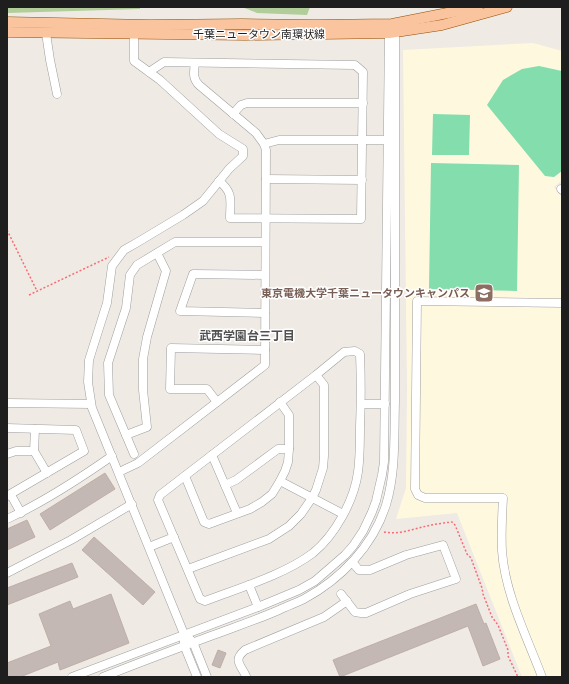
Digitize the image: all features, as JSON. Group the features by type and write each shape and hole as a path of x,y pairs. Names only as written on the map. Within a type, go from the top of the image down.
{"main road":[{"name":"千葉ニュータウン南環状線","path":"7,22 150,25 315,25 392,30 478,7"},
{"name":"千葉ニュータウン南環状線","path":"7,32 245,35 392,30 442,25 507,7"}],"street":[{"path":"72,677 258,607 299,590 315,581 344,556 363,531 376,501 384,462 392,30"},
{"path":"46,33 57,94"},
{"path":"134,34 134,61 160,80 219,134 243,150 243,156 229,169 203,201 183,215 124,250 112,266 107,303 89,360 88,382 91,404 184,634 184,645 197,677"},
{"path":"149,72 164,62 355,65 363,72 361,219 230,218 230,195 226,187 219,181"},
{"path":"119,472 138,463 265,365 266,150 264,144 256,133 198,85 194,76 195,63"},
{"path":"233,114 241,105 247,103 363,103"},
{"path":"264,144 278,140 391,140"},
{"path":"103,677 184,645 265,616 303,600 321,589 352,562 362,551 372,535 386,505 394,460 395,402 391,140"},
{"path":"266,179 362,180"},
{"path":"134,454 109,395 108,363 126,308 130,275 137,265 175,242 265,242"},
{"path":"126,435 147,427 143,390 143,359 147,337 166,271 156,253"},
{"path":"265,275 193,274 180,312 265,313"},
{"path":"542,677 510,594 505,572 502,551 503,498 425,498 418,495 415,489 417,301 562,302"},
{"path":"217,402 207,390 170,389 171,348 265,350"},
{"path":"355,351 360,354 361,404 358,473 349,504 336,527 325,541 313,552 297,563 282,572 249,585 205,601 200,599 158,500 160,495 316,375 344,352 355,351"},
{"path":"188,569 269,539 289,526 301,514 312,498 323,468 324,456 324,385 316,375"},
{"path":"185,476 204,522 209,524 250,509 262,502 272,494 285,471 288,462 289,415 280,402"},
{"path":"7,403 91,404"},
{"path":"361,404 385,404"},
{"path":"7,428 76,430 84,451 9,495 21,513"},
{"path":"35,429 34,451 47,473"},
{"path":"224,485 236,480 278,449 289,450"},
{"path":"7,454 16,451 34,451"},
{"path":"212,455 237,513"},
{"path":"7,519 21,513 88,473 112,456"},
{"path":"280,481 343,514"},
{"path":"7,574 71,540 132,504"},
{"path":"149,547 174,537"},
{"path":"341,594 355,612 366,613 410,594 456,579 443,545 406,555 370,570 359,570 352,562"},
{"path":"249,585 258,607"},
{"path":"246,677 238,662 239,655 245,650 324,618 346,601"},
{"path":"184,634 193,642 207,677"}],"path":[{"path":"7,230 37,291"},
{"path":"29,295 110,256"},
{"path":"384,532 390,533 452,522 455,525 467,554 471,558 492,617 498,626 508,650 508,656 518,677"}],"shaded area":[{"name":"東京電機大学千葉ニュータウンキャンパス","path":"533,43 562,51 562,180 554,187 562,197 562,677 522,677 457,513 396,519 406,488 407,388 403,50"}],"green space":[{"path":"7,7 140,7 140,9 7,13"},
{"path":"242,7 310,7 307,15 257,13"},
{"path":"539,66 562,71 562,171 554,177 545,176 487,105 503,80 522,69"},
{"path":"433,114 470,115 469,155 432,155"},
{"path":"431,163 519,165 517,291 429,289"}],"building":[{"path":"105,473 115,489 50,530 40,514"},
{"path":"27,520 35,537 7,550 7,529"},
{"path":"94,537 155,592 143,605 82,550"},
{"path":"72,563 78,577 7,605 7,588"},
{"path":"111,594 129,643 60,670 58,662 20,677 7,677 7,663 51,646 39,614 70,601 73,609"},
{"path":"476,604 484,624 486,623 500,659 483,666 468,626 340,677 333,660"},
{"path":"218,650 226,653 220,668 212,665"}],"place":[{"name":"東京電機大学千葉ニュータウンキャンパス","path":"484,293"}],"district":[{"name":"武西学園台三丁目","path":"247,336"}]}
